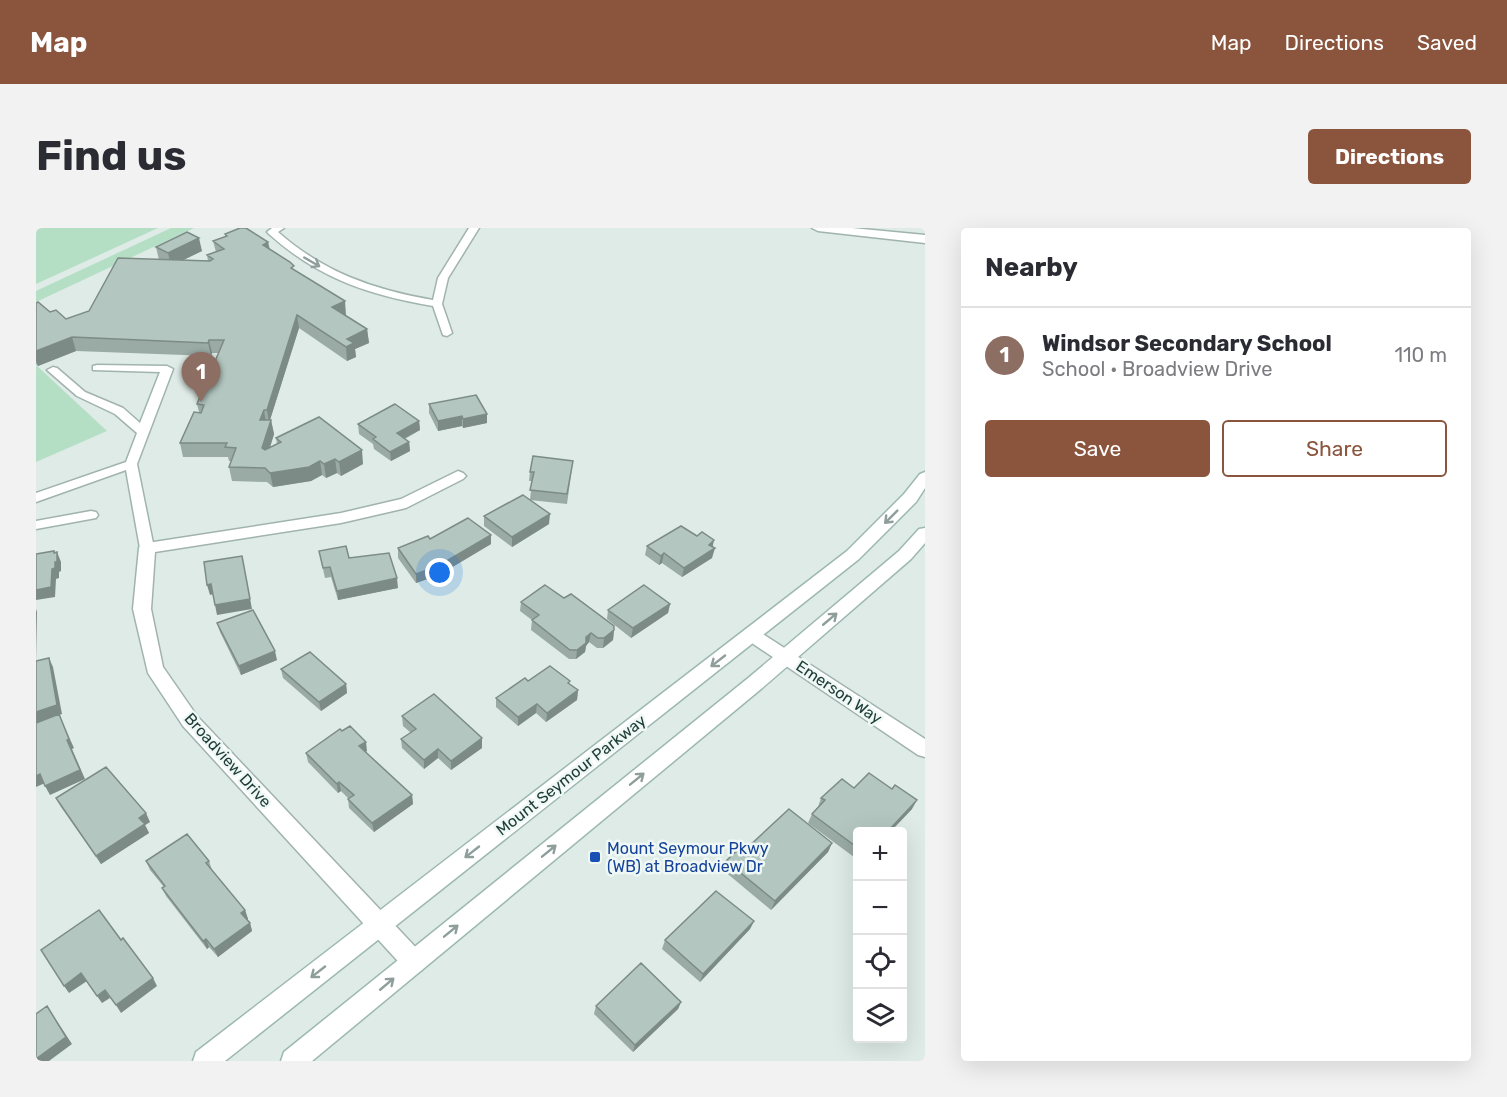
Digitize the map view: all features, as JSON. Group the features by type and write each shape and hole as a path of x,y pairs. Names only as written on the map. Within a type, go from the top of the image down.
{"main road":[{"path":"818,228 925,239"},
{"path":"147,548 329,520 406,503 458,476"},
{"name":"Mount Seymour Parkway","path":"205,1061 858,550 909,498 925,477"},
{"path":"293,1061 786,657 905,555 925,533"},
{"name":"Broadview Drive","path":"147,548 142,609 154,668 190,721 414,962"},
{"name":"Emerson Way","path":"752,634 925,749"}],"lane":[{"path":"279,228 272,232 291,251 348,283 438,304"},
{"path":"447,333 438,304 443,278 474,228"},
{"path":"97,368 167,369 131,464 147,548"},
{"path":"53,370 81,394 119,411 143,432"},
{"path":"36,498 131,464"},
{"path":"36,525 91,515"}],"green space":[{"path":"36,228 158,228 36,284"},
{"path":"171,228 194,228 36,302 36,291"},
{"path":"36,365 107,431 36,462"}],"building":[{"path":"240,228 246,228 268,242 263,245 290,262 294,266 291,268 345,301 332,307 367,329 347,339 354,343 346,347 297,315 267,410 264,410 260,420 271,420 262,448 265,450 281,442 276,438 319,417 362,450 339,462 335,459 324,464 320,461 309,467 270,473 265,468 229,467 236,448 225,447 227,443 180,443 194,412 201,413 204,405 197,404 224,340 209,340 208,343 72,337 36,351 36,303 38,302 50,312 56,310 66,319 89,311 118,258 210,261 213,259 207,255 224,249 213,241"},
{"path":"187,232 199,238 168,253 156,247"},
{"path":"476,395 487,414 438,421 429,404"},
{"path":"395,404 419,421 397,433 409,442 390,452 373,439 376,437 358,424"},
{"path":"533,456 573,461 567,494 530,490 534,472 530,472"},
{"path":"523,495 550,514 512,537 484,516 508,503"},
{"path":"468,518 491,535 438,566 416,574 398,548 428,536 430,539"},
{"path":"681,526 697,536 702,532 714,540 709,545 715,548 684,568 664,553 661,556 647,546"},
{"path":"346,546 349,558 389,553 397,578 337,591 330,567 323,568 319,551"},
{"path":"54,551 54,553 57,552 57,562 55,562 55,568 52,569 51,587 36,590 36,554"},
{"path":"242,556 250,599 215,605 211,584 207,585 204,562"},
{"path":"545,585 564,598 571,594 614,626 614,630 604,638 598,638 591,633 586,637 586,643 577,650 570,650 532,620 539,615 521,602"},
{"path":"644,585 670,604 633,628 608,610"},
{"path":"253,610 275,651 239,666 217,623"},
{"path":"310,652 346,684 319,702 281,669"},
{"path":"49,658 57,705 36,712 36,661"},
{"path":"550,666 578,690 547,713 537,704 518,717 496,698 525,678 528,681"},
{"path":"434,694 482,738 451,761 438,749 424,760 401,739 416,729 402,716"},
{"path":"59,714 80,770 45,786 40,774 36,776 36,723"},
{"path":"350,726 366,742 359,746 412,795 372,823 348,799 354,795 339,782 337,784 306,753 340,729 342,731"},
{"path":"106,767 146,813 139,818 145,824 96,856 56,798"},
{"path":"869,773 892,789 895,785 917,800 892,827 853,827 853,844 812,814 825,800 821,798 842,779 854,788"},
{"path":"789,809 832,843 775,901 726,861 743,845 747,848"},
{"path":"187,834 209,861 206,863 245,910 241,913 250,923 214,949 206,939 203,941 162,888 165,886 146,861"},
{"path":"716,891 754,921 703,974 665,940"},
{"path":"99,910 153,978 116,1005 105,990 97,996 81,973 64,986 41,950"},
{"path":"641,963 681,1002 635,1045 596,1006"},
{"path":"47,1006 66,1037 36,1059 36,1014"}],"place":[{"name":"Windsor Secondary School","path":"201,402"},
{"name":"Mount Seymour Pkwy (WB) at Broadview Dr","path":"595,857"}]}
